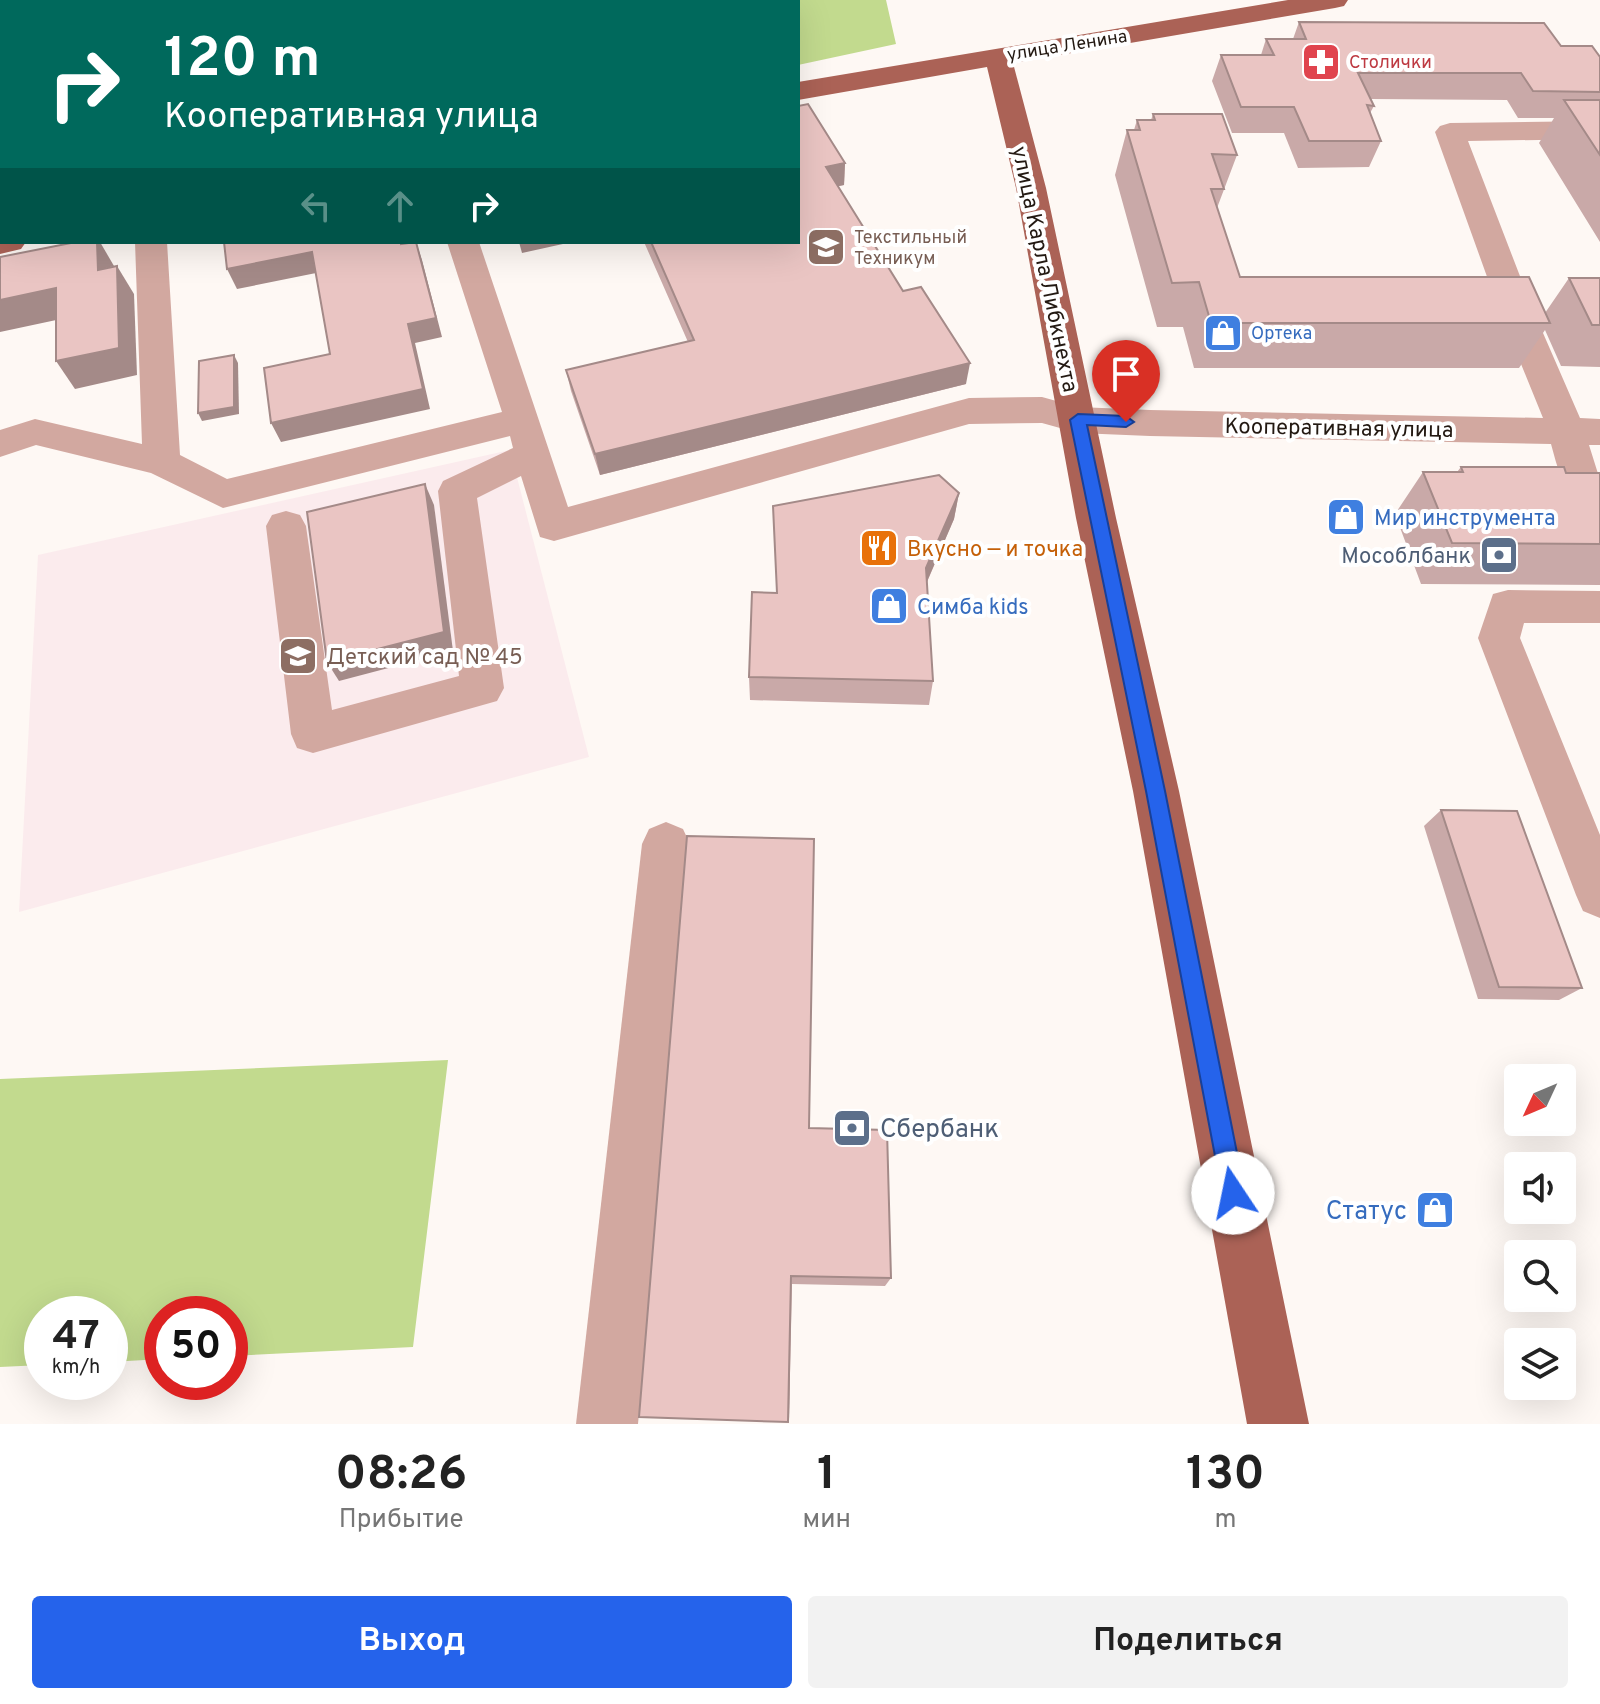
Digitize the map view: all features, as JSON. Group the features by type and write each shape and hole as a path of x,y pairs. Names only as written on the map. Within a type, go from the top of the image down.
{"main road":[{"name":"улица Ленина","path":"800,91 1335,0"},
{"name":"улица Карла Либкнехта","path":"998,57 1031,188 1156,791 1278,1424"}],"street":[{"path":"1600,130 1450,132 1516,310 1583,432 1576,469 1600,525"},
{"path":"151,244 162,462"},
{"path":"464,244 528,437"},
{"name":"Кооперативная улица","path":"528,437 554,526 969,411 1042,410 1078,420 1583,432"},
{"path":"0,444 35,432 162,462 223,494 528,437"},
{"path":"286,526 313,734 482,688 457,491 528,437"},
{"path":"1600,607 1508,606 1499,638 1600,895"},
{"path":"607,1424 666,844"}],"shaded area":[{"name":"Детский сад № 45","path":"510,450 589,757 19,912 38,555"}],"green space":[{"path":"800,0 886,0 896,44 800,65"},
{"path":"448,1060 413,1347 248,1355 248,1296 144,1296 144,1360 128,1361 128,1296 24,1296 24,1366 0,1367 0,1079"}],"building":[{"path":"1299,22 1544,23 1561,46 1592,46 1600,57 1600,92 1533,91 1521,73 1358,73 1374,106 1367,105 1381,141 1309,141 1294,107 1241,107 1221,55 1274,55 1266,39 1306,39"},
{"path":"1564,100 1600,100 1600,155"},
{"path":"808,104 845,163 826,167 903,291 921,287 970,363 595,454 566,370 694,340 652,244 800,244 800,106"},
{"path":"1153,114 1222,114 1237,155 1212,154 1224,189 1211,189 1240,277 1529,277 1550,323 1211,323 1199,282 1172,283 1127,130 1140,130 1137,120 1155,120"},
{"path":"66,244 97,244 98,270 117,266 119,348 56,361 56,288 0,300 0,257"},
{"path":"224,244 417,244 436,318 408,324 423,389 271,423 264,368 330,354 312,252 227,269"},
{"path":"1569,278 1600,278 1600,325 1592,325"},
{"path":"234,355 234,407 198,413 199,361"},
{"path":"1461,467 1564,467 1566,473 1600,473 1600,544 1452,543 1423,472 1463,472"},
{"name":"Симба kids","path":"939,475 959,493 926,568 933,681 749,677 752,592 777,593 773,506"},
{"path":"425,484 444,632 327,662 307,512"},
{"path":"1441,810 1517,811 1582,988 1499,987"},
{"path":"687,836 814,839 809,1128 887,1130 891,1278 791,1276 788,1422 639,1417"}],"place":[{"name":"Столички","path":"1321,62"},
{"name":"Текстильный Техникум","path":"826,247"},
{"name":"Ортека","path":"1223,333"},
{"name":"Мир инструмента","path":"1346,517"},
{"name":"Вкусно — и точка","path":"879,548"},
{"name":"Мособлбанк","path":"1499,555"},
{"name":"Симба kids","path":"889,606"},
{"name":"Детский сад № 45","path":"298,656"},
{"name":"Сбербанк","path":"852,1128"},
{"name":"Статус","path":"1435,1210"}],"route":[{"path":"1126,422 1078,420 1096,518 1156,791 1233,1193"}]}
